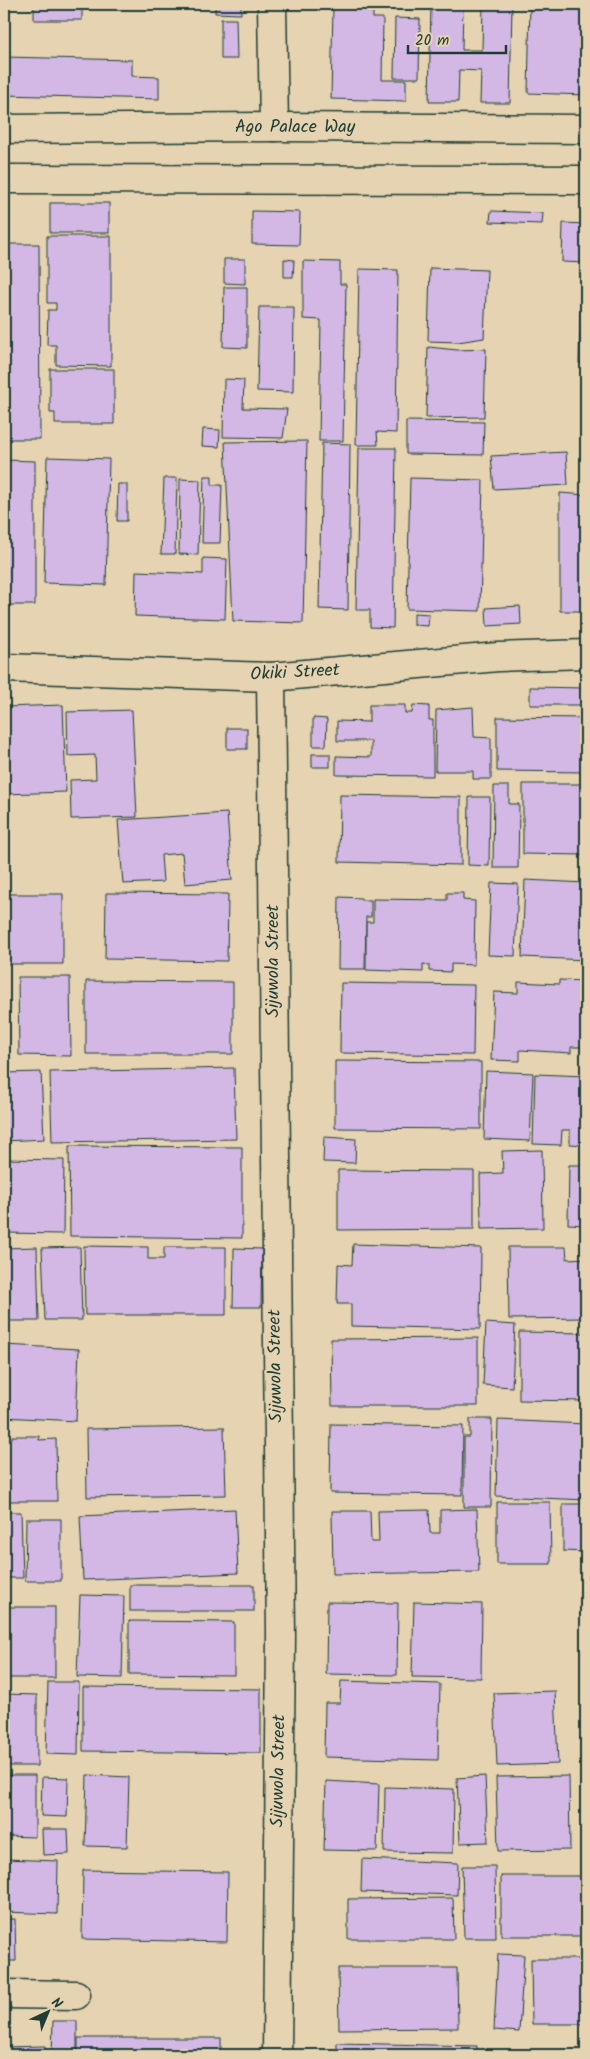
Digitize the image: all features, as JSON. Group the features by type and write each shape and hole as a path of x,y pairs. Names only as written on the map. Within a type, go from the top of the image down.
{"street":[{"path":"272,4 274,127"},
{"name":"Ago Palace Way","path":"4,129 274,127 586,129"},
{"path":"4,180 586,180"},
{"name":"Okiki Street","path":"4,668 271,677 498,657 586,654"},
{"name":"Sijuwola Street","path":"271,677 280,1636 277,2055"},
{"path":"4,1994 76,1995"}],"building":[{"path":"34,4 82,4 82,20 34,20"},
{"path":"215,4 241,4 241,14 215,13"},
{"path":"377,4 415,4 415,9 377,8"},
{"path":"431,4 463,4 462,50 482,50 483,4 512,4 510,103 480,103 481,71 459,70 458,102 429,102"},
{"path":"530,4 586,4 586,95 528,93"},
{"path":"333,7 373,8 373,18 383,18 382,80 406,80 406,101 331,99"},
{"path":"395,18 420,19 419,78 394,78"},
{"path":"221,19 236,19 237,59 221,59"},
{"path":"4,57 132,60 132,76 159,77 159,99 4,95"},
{"path":"50,203 109,203 109,233 50,233"},
{"path":"252,211 300,212 299,245 252,244"},
{"path":"491,211 543,213 542,224 490,222"},
{"path":"563,223 586,224 586,263 562,262"},
{"path":"47,236 111,236 111,366 56,365 56,345 47,345 48,310 56,310 56,303 47,303"},
{"path":"4,244 39,244 40,439 4,439"},
{"path":"224,259 245,259 245,284 224,283"},
{"path":"284,259 294,260 293,277 284,277"},
{"path":"303,261 340,262 340,284 346,284 343,441 319,441 321,320 303,319"},
{"path":"430,268 487,270 484,338 458,342 428,341"},
{"path":"359,269 398,270 396,433 377,432 378,445 356,445"},
{"path":"581,284 586,284 586,364 579,363"},
{"path":"224,287 247,287 247,348 223,347"},
{"path":"259,307 294,307 293,392 257,391"},
{"path":"428,347 457,350 486,349 484,417 426,418"},
{"path":"50,369 114,369 114,424 55,424 55,413 50,413"},
{"path":"224,379 244,380 243,408 287,409 283,438 223,437"},
{"path":"583,380 586,380 586,446 582,446"},
{"path":"406,421 484,422 483,455 406,454"},
{"path":"203,429 220,430 219,447 202,446"},
{"path":"307,441 303,623 233,621 225,442"},
{"path":"322,443 350,444 348,610 319,609"},
{"path":"359,448 396,448 393,628 370,627 370,610 356,610"},
{"path":"566,452 568,485 494,489 491,456"},
{"path":"47,457 109,459 106,585 44,583"},
{"path":"4,460 35,461 35,605 4,605"},
{"path":"204,476 212,476 212,485 222,485 220,543 202,543"},
{"path":"164,478 177,478 175,554 161,554"},
{"path":"410,478 483,480 480,611 407,609"},
{"path":"180,479 200,480 198,555 179,554"},
{"path":"118,484 127,484 127,521 117,521"},
{"path":"560,493 586,495 586,611 560,611"},
{"path":"203,558 227,559 225,619 135,616 136,571 203,574"},
{"path":"520,606 521,624 487,626 486,608"},
{"path":"414,613 429,614 428,626 414,625"},
{"path":"530,687 586,688 586,705 530,705"},
{"path":"63,705 66,792 4,794 4,707"},
{"path":"369,705 405,705 405,713 412,713 413,705 429,706 429,720 433,720 433,776 336,775 336,756 371,757 371,741 337,741 337,721 369,722"},
{"path":"473,707 474,737 491,738 491,779 473,779 473,771 435,771 436,710"},
{"path":"132,710 137,817 71,819 70,780 96,779 95,755 68,756 67,712"},
{"path":"497,717 586,718 586,772 497,771"},
{"path":"313,718 327,719 326,746 313,746"},
{"path":"227,728 247,728 247,749 227,749"},
{"path":"312,754 330,754 330,767 312,767"},
{"path":"523,784 586,784 586,855 523,854"},
{"path":"494,786 509,786 509,804 519,804 518,868 493,868"},
{"path":"340,795 461,797 461,865 339,862"},
{"path":"469,797 490,797 489,866 468,865"},
{"path":"227,813 232,880 185,884 182,853 161,855 163,882 123,884 118,820"},
{"path":"525,880 586,883 586,960 522,957"},
{"path":"491,883 518,884 515,956 488,955"},
{"path":"106,893 228,894 227,961 105,959"},
{"path":"447,893 463,893 463,900 475,901 474,965 451,964 451,972 429,971 429,965 423,964 423,972 366,970 366,922 373,922 373,899 447,900"},
{"path":"4,894 63,894 63,964 6,964"},
{"path":"339,897 371,900 371,917 366,917 365,969 338,969"},
{"path":"18,977 70,977 71,1056 19,1055"},
{"path":"559,980 586,981 586,1047 571,1047 571,1053 520,1050 520,1061 491,1060 494,992 518,993 518,982 559,984"},
{"path":"86,981 233,982 233,1054 86,1054"},
{"path":"341,983 474,985 473,1055 340,1053"},
{"path":"335,1061 481,1062 481,1129 335,1128"},
{"path":"234,1068 236,1139 52,1142 50,1072"},
{"path":"486,1071 533,1073 530,1141 484,1139"},
{"path":"41,1072 44,1139 4,1141 4,1073"},
{"path":"535,1074 586,1076 586,1145 570,1144 570,1130 562,1130 561,1145 533,1144"},
{"path":"324,1137 356,1139 355,1163 323,1162"},
{"path":"69,1146 242,1147 242,1238 70,1236"},
{"path":"542,1150 543,1228 481,1229 480,1174 503,1173 502,1151"},
{"path":"4,1159 64,1160 63,1234 4,1233"},
{"path":"569,1165 586,1165 586,1225 568,1224"},
{"path":"338,1170 474,1171 474,1229 338,1230"},
{"path":"353,1244 481,1248 480,1329 351,1326 351,1304 337,1304 338,1264 352,1265"},
{"path":"84,1246 148,1247 148,1259 164,1259 164,1247 226,1247 226,1315 85,1315"},
{"path":"37,1247 39,1321 4,1321 4,1248"},
{"path":"80,1247 82,1320 45,1320 42,1248"},
{"path":"508,1247 566,1247 567,1259 586,1258 586,1318 509,1319"},
{"path":"234,1248 262,1249 261,1307 233,1307"},
{"path":"486,1323 515,1325 512,1387 483,1385"},
{"path":"519,1332 586,1333 586,1401 519,1400"},
{"path":"478,1338 478,1406 332,1406 331,1339"},
{"path":"4,1345 79,1349 76,1421 4,1417"},
{"path":"470,1419 492,1419 491,1507 464,1507 464,1437 470,1437"},
{"path":"498,1420 586,1424 586,1500 496,1496"},
{"path":"331,1424 463,1426 462,1495 330,1493"},
{"path":"224,1427 226,1495 87,1497 86,1429"},
{"path":"12,1436 39,1436 39,1440 56,1439 57,1501 4,1501 4,1440 12,1439"},
{"path":"497,1502 550,1502 551,1564 497,1564"},
{"path":"563,1504 586,1504 586,1552 563,1551"},
{"path":"235,1509 238,1573 83,1580 80,1516"},
{"path":"477,1509 479,1572 333,1574 332,1511 370,1511 371,1542 379,1542 378,1511 429,1510 430,1533 440,1533 440,1510"},
{"path":"4,1512 21,1512 23,1578 4,1578"},
{"path":"26,1519 61,1519 61,1581 25,1581"},
{"path":"130,1585 254,1585 254,1611 130,1611"},
{"path":"80,1595 124,1596 122,1678 77,1677"},
{"path":"327,1602 398,1603 397,1675 326,1674"},
{"path":"414,1602 482,1604 481,1678 412,1677"},
{"path":"4,1607 55,1607 55,1678 4,1678"},
{"path":"129,1621 234,1622 234,1675 129,1674"},
{"path":"341,1681 440,1684 438,1760 324,1757 325,1703 340,1703"},
{"path":"48,1682 79,1682 78,1755 46,1754"},
{"path":"83,1687 261,1689 261,1753 83,1751"},
{"path":"555,1691 558,1764 497,1766 494,1693"},
{"path":"4,1694 37,1695 37,1766 4,1766"},
{"path":"4,1775 35,1775 35,1837 4,1836"},
{"path":"87,1775 129,1777 127,1847 85,1846"},
{"path":"485,1776 488,1842 460,1843 457,1778"},
{"path":"569,1776 570,1850 498,1851 496,1777"},
{"path":"42,1777 68,1778 67,1817 41,1816"},
{"path":"326,1781 379,1784 377,1851 324,1850"},
{"path":"385,1787 454,1789 453,1853 384,1852"},
{"path":"42,1829 68,1829 69,1854 43,1855"},
{"path":"4,1859 58,1861 57,1914 4,1912"},
{"path":"362,1859 458,1863 457,1895 361,1892"},
{"path":"462,1866 495,1866 496,1938 464,1938"},
{"path":"83,1870 228,1872 227,1942 82,1939"},
{"path":"501,1876 586,1876 586,1936 501,1936"},
{"path":"453,1898 454,1939 348,1939 348,1899"},
{"path":"4,1919 15,1919 16,1961 4,1961"},
{"path":"498,1954 524,1955 519,2032 494,2030"},
{"path":"531,1959 586,1959 586,2024 532,2024"},
{"path":"338,1968 457,1968 458,2028 339,2029"},
{"path":"53,2021 77,2021 77,2055 52,2055"},
{"path":"78,2038 221,2038 221,2055 78,2055"},
{"path":"337,2043 477,2046 477,2055 337,2055"},
{"path":"45,2046 46,2055 4,2055 4,2047"},
{"path":"513,2052 586,2052 586,2055 513,2055"}]}
